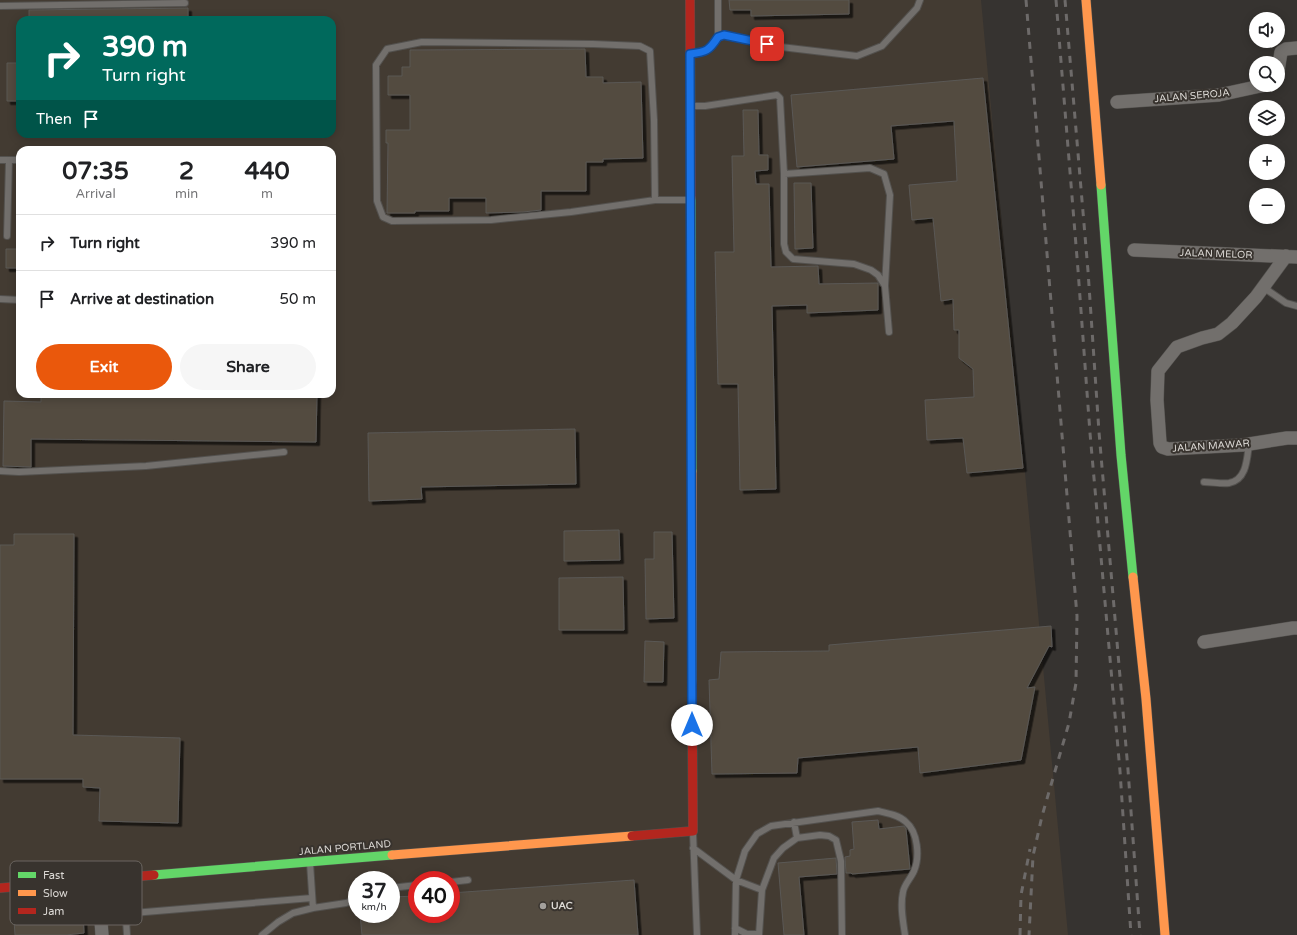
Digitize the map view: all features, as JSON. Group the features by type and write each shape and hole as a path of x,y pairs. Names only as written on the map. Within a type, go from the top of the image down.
{"street":[{"path":"690,0 693,831"},
{"path":"1086,0 1108,265 1121,454 1146,699 1166,935"},
{"path":"1280,56 1281,52 1286,49 1297,48"},
{"name":"JALAN SEROJA","path":"1117,102 1219,96 1249,89"},
{"name":"JALAN MELOR","path":"1134,250 1292,256"},
{"name":"JALAN MAWAR","path":"1292,256 1232,323 1218,334 1176,347 1158,371 1157,400 1160,443 1162,447 1168,449 1249,444 1287,438 1297,438"},
{"path":"1204,642 1297,628"},
{"name":"JALAN PORTLAND","path":"142,876 310,861 693,831"},
{"name":"JALAN PORTLAND","path":"0,888 10,887"},
{"path":"101,925 102,935"}],"lane":[{"path":"718,0 718,37"},
{"path":"690,54 703,53 718,37 724,35 781,48 857,56 882,46 917,8 920,0"},
{"path":"0,6 185,3"},
{"path":"655,200 654,120 650,51 640,46 422,42 387,49 376,65 376,201 383,217 392,221 491,220 571,212 655,200 690,200"},
{"path":"690,106 705,106 777,95 780,98 784,174 784,244 786,252 793,259 854,264 871,270 878,275 885,286"},
{"path":"0,160 16,160"},
{"path":"6,236 9,160"},
{"path":"784,174 870,168 884,174 890,195 885,286 889,332"},
{"path":"1263,287 1286,303 1297,306"},
{"path":"0,299 16,300"},
{"path":"1204,482 1229,483 1238,479 1244,472 1249,444"},
{"path":"0,471 19,472 146,466 284,452"},
{"path":"735,935 736,880 745,852 757,834 771,826 878,811 890,814 906,821 913,830 918,854 915,869 903,891 902,909 905,935"},
{"path":"794,822 797,838"},
{"path":"693,831 697,935"},
{"path":"735,928 747,934 759,935 762,890 774,858 783,848 797,838 820,835 829,836 836,840 841,861 842,935"},
{"path":"693,848 736,880 762,890"},
{"path":"310,861 313,908"},
{"path":"460,881 468,880"},
{"path":"142,912 312,898"},
{"path":"262,935 278,922 293,913 348,902"},
{"path":"126,925 127,935"}],"shaded area":[{"path":"0,0 981,0 1068,935 0,935"}],"building":[{"path":"729,0 849,0 849,14 751,16 751,10 730,10"},
{"path":"188,8 188,16 29,16 29,10"},
{"path":"585,49 586,77 603,77 603,83 641,82 643,158 603,159 603,162 586,162 586,191 541,191 541,210 486,213 486,198 449,198 449,211 387,213 388,143 386,143 386,130 410,130 410,95 388,95 388,76 402,76 402,67 410,67 410,50"},
{"path":"7,63 16,63 16,101 7,101"},
{"path":"983,78 1023,468 967,473 963,438 927,440 925,400 974,397 973,369 959,358 959,330 954,330 953,299 941,301 933,218 912,220 909,185 957,181 954,121 891,126 894,159 797,167 791,95"},
{"path":"743,110 758,110 759,155 768,155 768,170 755,171 756,184 769,184 771,267 818,266 819,284 878,283 878,310 807,313 807,305 772,306 776,489 740,490 738,384 718,384 715,252 734,252 732,156 744,156"},
{"path":"794,183 811,183 813,248 795,249"},
{"path":"6,249 16,249 16,268 6,268"},
{"path":"41,398 317,398 316,442 31,439 31,467 3,466 4,401 41,402"},
{"path":"575,429 576,484 421,487 422,499 369,501 368,433"},
{"path":"619,530 620,560 564,561 564,531"},
{"path":"654,532 672,532 674,618 646,619 645,559 654,559"},
{"path":"14,534 74,534 73,735 180,738 178,823 99,821 100,788 83,787 83,779 0,779 0,545 14,545"},
{"path":"623,577 624,630 559,630 559,578"},
{"path":"1051,626 1052,647 1049,646 1027,688 1035,687 1021,760 920,773 918,747 798,758 797,773 712,774 709,680 719,679 721,652 829,651 829,645"},
{"path":"645,641 664,642 663,682 644,682"},
{"path":"878,820 879,829 904,826 906,829 910,869 852,874 846,873 845,857 850,856 850,850 854,849 852,822"},
{"path":"836,858 837,874 799,877 804,935 784,935 778,863"},
{"name":"UAC","path":"634,880 638,935 362,935 361,923 400,923 400,897 408,896 408,923 460,923 460,892"},
{"path":"14,925 84,925 84,933 66,935 15,935"}],"railway":[{"path":"1026,0 1077,616 1076,683 1069,723 1042,816 1033,856 1029,935"},
{"path":"1056,0 1090,433 1120,771 1131,935"},
{"path":"1065,0 1088,271 1099,432 1128,770 1140,935"},
{"path":"1020,935 1021,895 1030,849"}],"traffic: fast":[{"path":"1101,185 1121,455 1133,577"},
{"path":"691,198 692,471"},
{"path":"154,875 392,855"}],"traffic: slow":[{"path":"1086,0 1101,185"},
{"path":"692,471 692,683"},
{"path":"1133,577 1146,699 1165,935"},
{"path":"392,855 632,836"}],"traffic: jam":[{"path":"690,0 691,198"},
{"path":"632,836 693,831 692,683"},
{"path":"142,876 154,875"},
{"path":"0,888 10,887"}],"place":[{"name":"UAC","path":"543,906"}],"route":[{"path":"692,725 690,54 703,53 718,37 724,35 767,44"}]}
